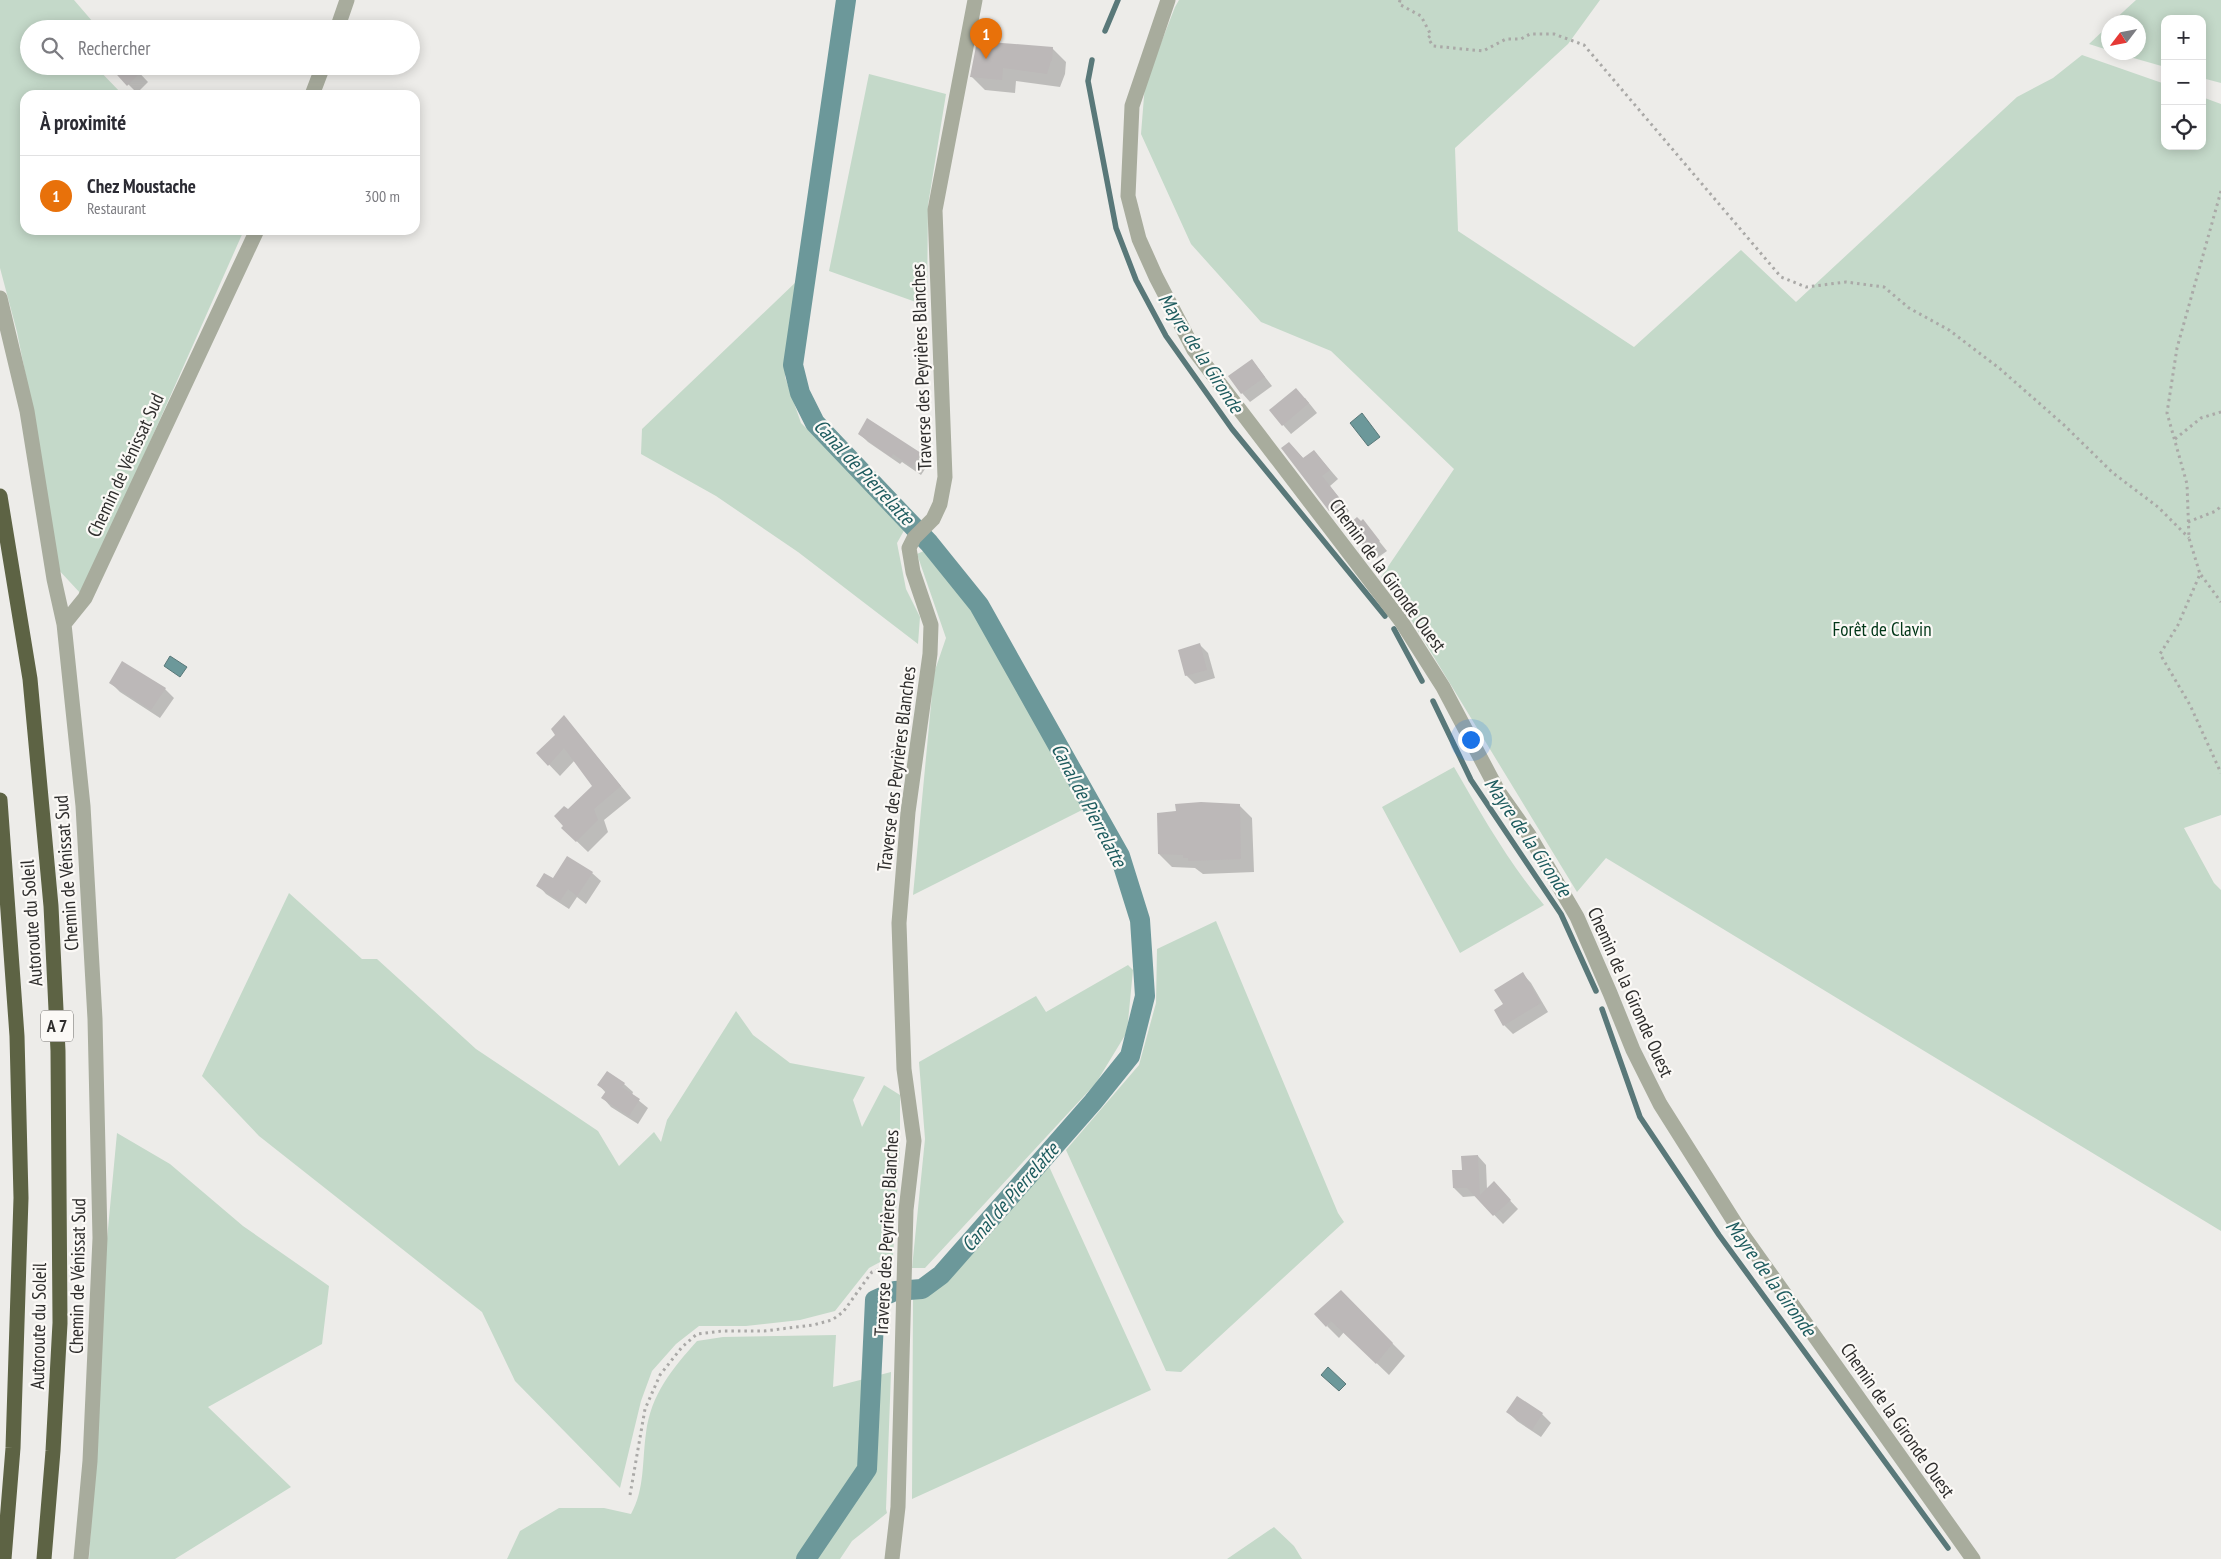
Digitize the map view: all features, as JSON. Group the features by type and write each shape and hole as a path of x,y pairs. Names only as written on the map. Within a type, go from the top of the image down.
{"highway":[{"name":"Autoroute du Soleil","path":"0,496 30,680 51,906 58,1051 60,1323 54,1451 44,1559"},
{"name":"Autoroute du Soleil","path":"0,800 17,1036 21,1198 13,1448 4,1559"}],"street":[{"path":"340,20 348,0"},
{"name":"Traverse des Peyrières Blanches","path":"892,1559 898,1507 906,1210 914,1141 904,1069 899,923 908,812 930,654 930,626 912,572 909,548 914,538 933,518 940,504 945,477 935,210 974,0"},
{"name":"Chemin de la Gironde Ouest","path":"1168,0 1132,106 1128,187 1128,196 1139,239 1156,277 1194,350 1402,621 1443,687 1498,791 1528,835 1577,917 1632,1050 1660,1104 1742,1234 1973,1559"},
{"path":"314,90 320,75"},
{"name":"Chemin de Vénissat Sud","path":"81,1559 90,1461 100,1238 95,1019 84,816 64,624 85,598 255,235"},
{"path":"0,298 26,411 54,579 64,624"}],"path":[{"path":"1400,0 1399,4 1421,16 1431,35 1428,38 1434,46 1482,51 1506,39 1521,39 1530,34 1554,34 1584,45 1781,277 1806,287 1846,282 1884,287 1909,308 1949,330 1999,368 2064,425 2113,473 2158,507 2188,538"},
{"path":"2221,191 2177,348 2167,413 2187,484 2188,538 2200,574 2221,602"},
{"path":"2175,439 2201,418 2221,412"},
{"path":"2188,522 2216,511 2221,506"},
{"path":"2200,574 2178,625 2160,654 2190,705 2221,773"},
{"path":"630,1495 644,1408 660,1375 682,1347 697,1334 722,1330 764,1331 813,1325 832,1320 843,1312 872,1272 889,1266 903,1271"}],"green space":[{"path":"0,0 74,0 91,20 20,20 20,75 104,75 118,90 20,90 20,235 242,235 82,595 56,567 28,387 17,332 0,268"},
{"name":"Forêt de Clavin","path":"1179,0 1600,0 1568,44 1455,148 1458,231 1634,347 1741,250 1796,302 2017,97 2053,78 2082,55 2161,83 2161,150 2206,150 2206,98 2221,104 2221,815 2184,828 2214,883 2221,890 2221,1231 1606,858 1577,892 1404,608 1381,577 1454,469 1331,351 1261,322 1191,244 1141,134 1145,84"},
{"path":"2136,0 2221,0 2221,83 2206,79 2206,15 2161,15 2161,66 2140,60 2146,60 2146,15 2120,15"},
{"path":"2101,33 2101,48 2089,44"},
{"path":"869,74 946,94 928,205 927,306 829,271"},
{"path":"797,281 785,377 801,423 906,527 897,543 906,589 920,617 918,644 798,552 716,496 641,454 642,429"},
{"path":"928,549 983,622 1084,809 913,895 934,673 946,638 917,554"},
{"path":"1454,767 1507,855 1544,905 1460,953 1382,807"},
{"path":"289,893 362,959 377,959 476,1049 598,1131 619,1166 654,1132 661,1142 667,1120 736,1011 753,1035 790,1063 865,1077 853,1100 862,1127 884,1085 900,1095 900,1149 893,1255 869,1268 835,1311 800,1320 746,1326 699,1326 676,1344 652,1371 641,1401 620,1488 515,1381 482,1312 259,1136 202,1076"},
{"path":"1216,921 1338,1213 1344,1222 1181,1372 1166,1371 1066,1150 1139,1065 1156,1003 1157,949"},
{"path":"1128,965 1133,970 1127,1032 1096,1083 925,1268 912,1268 925,1139 919,1062 1036,996 1046,1012"},
{"path":"117,1133 170,1164 243,1226 329,1286 322,1344 208,1407 291,1487 175,1559 89,1559 104,1271"},
{"path":"1047,1162 1151,1390 912,1499 913,1299 932,1291"},
{"path":"836,1335 833,1387 891,1372 887,1513 852,1541 840,1559 507,1559 520,1531 559,1508 604,1508 631,1514 639,1495 646,1433 653,1406 671,1372 697,1341 723,1337"},
{"path":"1274,1527 1294,1546 1302,1559 1227,1559"}],"water":[{"path":"1362,413 1380,437 1368,446 1350,423"},
{"path":"170,656 187,667 180,677 164,666"},
{"path":"1328,1367 1346,1384 1339,1391 1321,1375"}],"building":[{"path":"977,41 1053,47 1052,61 1047,74 1003,68 1002,80 970,77"},
{"path":"117,75 138,75 127,86"},
{"path":"1252,359 1265,377 1241,394 1228,376"},
{"path":"1296,388 1309,403 1282,426 1269,410"},
{"path":"867,418 921,453 912,467 893,454 891,457 858,434"},
{"path":"1289,442 1303,458 1314,450 1330,470 1322,476 1342,501 1329,511 1281,448"},
{"path":"1357,517 1361,521 1363,519 1380,541 1367,550 1347,526"},
{"path":"1200,643 1207,670 1185,676 1178,650"},
{"path":"122,661 166,688 151,710 109,683"},
{"path":"564,715 621,786 594,809 598,820 576,842 561,828 563,826 554,816 564,806 568,809 592,786 564,748 548,766 536,753 555,735 551,729"},
{"path":"1201,802 1240,804 1241,859 1188,861 1188,858 1183,858 1183,855 1158,854 1157,813 1176,811 1175,804"},
{"path":"567,856 593,872 577,896 568,889 560,901 536,886 544,873 553,878"},
{"path":"1523,972 1541,1003 1503,1026 1494,1010 1503,1004 1494,990"},
{"path":"607,1071 625,1083 622,1087 640,1099 629,1116 601,1098 606,1091 597,1085"},
{"path":"1478,1155 1480,1195 1494,1181 1511,1200 1493,1216 1467,1188 1453,1188 1452,1170 1462,1170 1461,1156"},
{"path":"1341,1290 1393,1343 1376,1364 1331,1321 1326,1327 1314,1314"},
{"path":"1517,1396 1543,1413 1532,1430 1506,1412"}],"waterway":[{"name":"Canal de Pierrelatte","path":"806,1559 867,1469 875,1300 895,1291 922,1289 941,1275 1093,1102 1130,1056 1145,996 1140,920 1120,856 979,605 929,543 815,423 800,393 793,365 846,0"},
{"name":"Mayre de la Gironde","path":"1105,31 1118,0"},
{"name":"Mayre de la Gironde","path":"1092,60 1088,81 1116,228 1136,280 1166,336 1232,429 1385,616"},
{"name":"Mayre de la Gironde","path":"1394,629 1422,681"},
{"name":"Mayre de la Gironde","path":"1433,701 1471,780 1561,914 1596,991"},
{"name":"Mayre de la Gironde","path":"1602,1009 1640,1117 1719,1235 1948,1548"}],"place":[{"name":"Chez Moustache","path":"986,59"}]}
